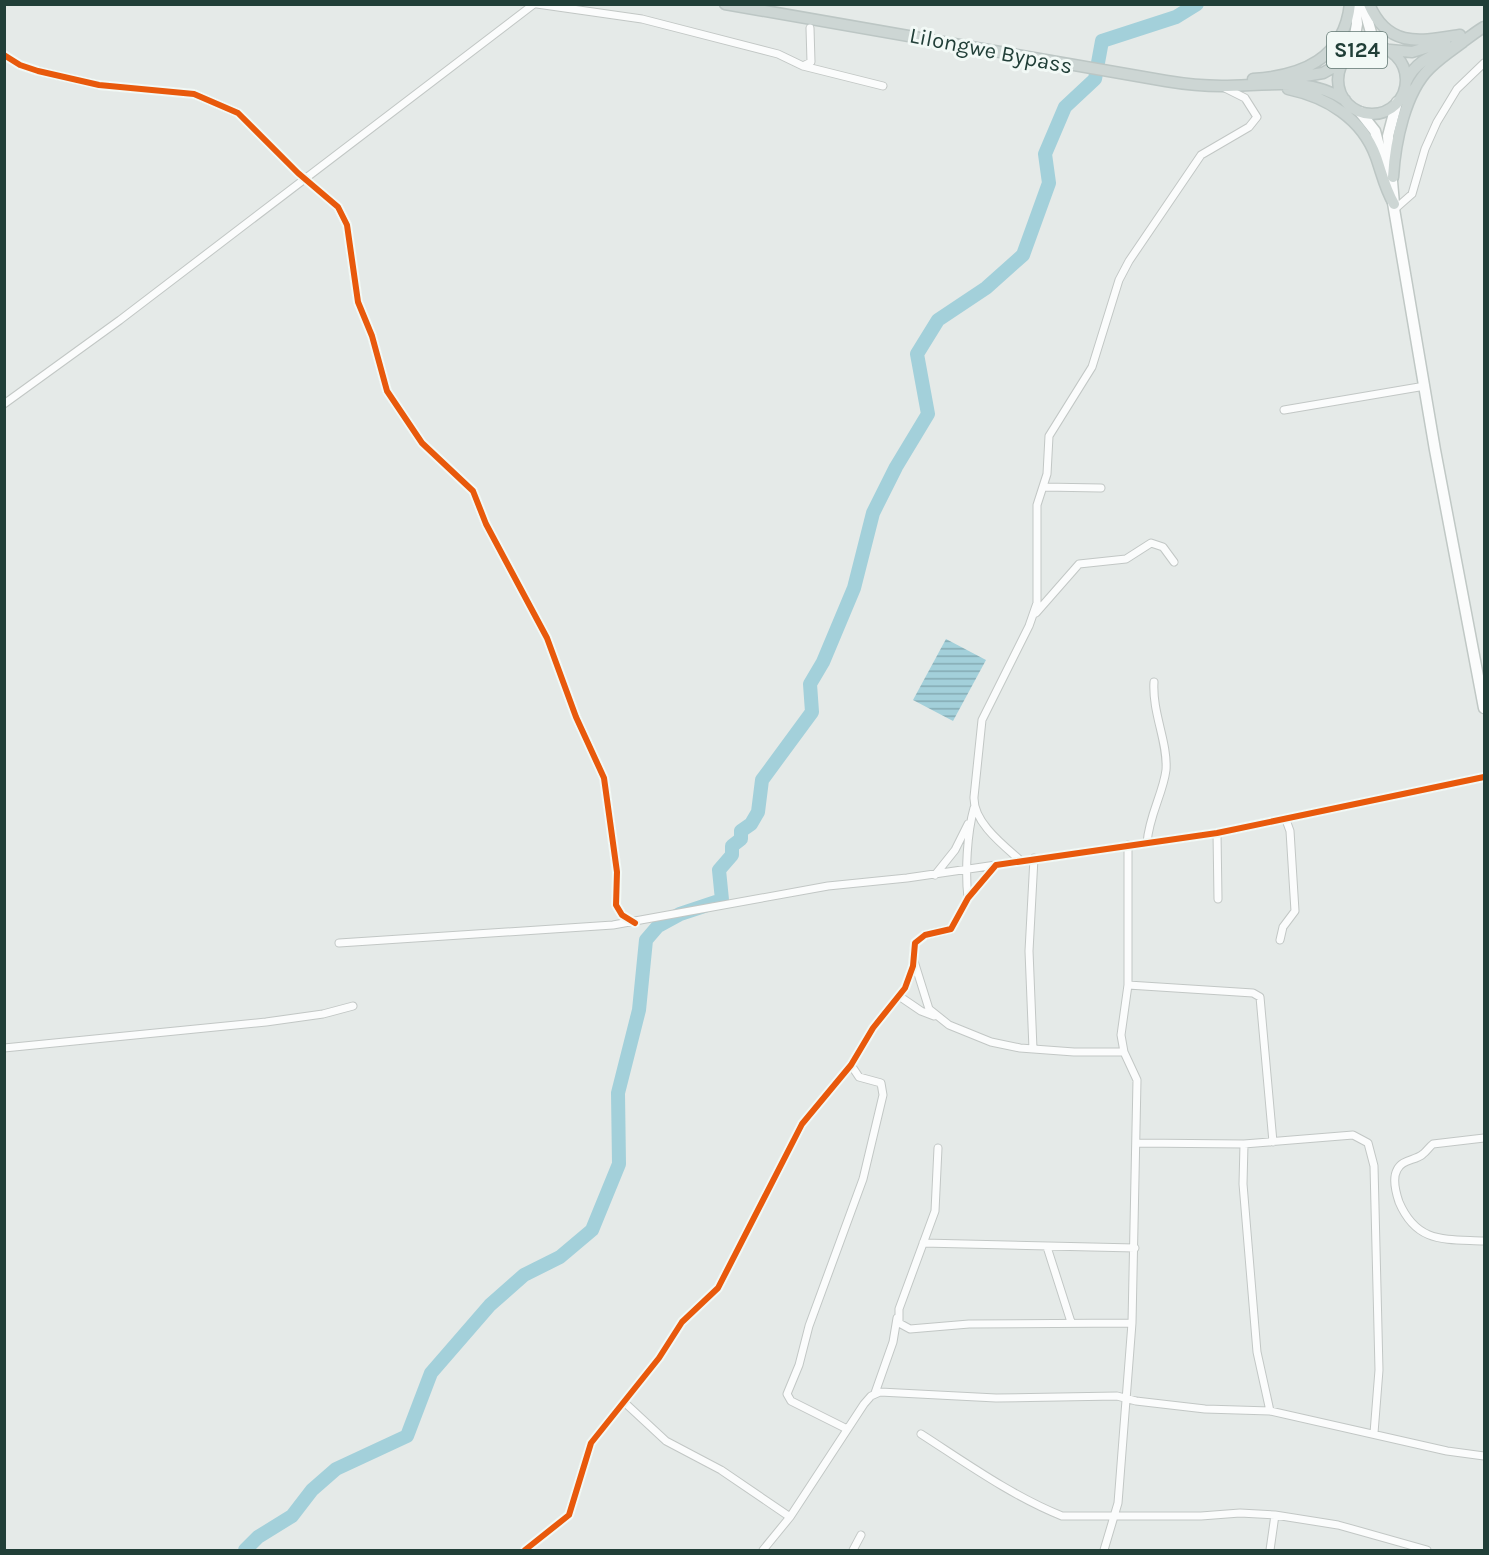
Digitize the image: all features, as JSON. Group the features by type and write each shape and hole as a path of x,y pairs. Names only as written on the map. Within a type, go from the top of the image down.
{"main road":[{"name":"Lilongwe Bypass","path":"724,4 1116,74 1221,86 1315,86 1345,100"},
{"path":"1221,86 1242,79 1291,73 1314,64 1334,48 1340,39 1350,4"},
{"name":"S124","path":"1352,52 1357,24 1355,4"},
{"name":"S124","path":"1362,4 1372,36 1402,65 1404,87 1397,102 1388,136 1395,206"},
{"path":"1369,4 1381,26 1396,36 1428,40 1462,38"},
{"path":"1404,87 1409,76 1421,61 1482,28"},
{"path":"1384,49 1413,52 1462,38"},
{"path":"1393,177 1401,123 1421,80 1431,67 1462,38"},
{"name":"S124","path":"1384,49 1363,47 1352,52 1344,62 1338,81 1345,100 1360,112 1375,130 1395,206 1446,512 1485,708"},
{"name":"Lilongwe Bypass","path":"1263,85 1313,75 1344,62"},
{"path":"1263,85 1317,97 1350,119 1370,143 1387,191 1395,206"},
{"path":"1360,112 1380,113 1397,102"}],"street":[{"path":"4,404 65,361 536,4 642,19 778,54 803,66 883,86"},
{"path":"803,66 811,62 813,54 810,28"},
{"path":"4,55 20,65 99,85 194,94 238,113 338,207 347,225 358,302 372,336 387,391 434,456 462,478 473,491 486,524 547,638 576,717 604,778 617,872 616,905 622,915 635,923"},
{"path":"1395,206 1412,194 1425,149 1456,89 1485,63"},
{"path":"1034,614 1038,588 1037,505 1048,466 1049,436 1092,367 1123,270 1156,223 1173,193 1202,155 1249,127 1257,117 1245,98 1221,86"},
{"path":"1284,410 1425,386"},
{"path":"1043,487 1101,488"},
{"path":"935,875 955,850 969,822 974,808 982,720 1034,614 1079,564 1126,559 1151,543 1163,547 1174,562"},
{"path":"1147,843 1152,811 1166,768 1153,697 1154,682"},
{"path":"339,943 635,923 828,886 935,875 1020,860 1217,833 1485,777"},
{"path":"974,808 991,833 1020,860"},
{"path":"1280,940 1283,927 1295,911 1290,831 1286,820"},
{"path":"968,898 966,870 969,822"},
{"path":"1217,833 1218,899"},
{"path":"1104,1551 1118,1503 1132,1323 1135,1248 1137,1080 1124,1052 1121,1035 1128,985 1128,845"},
{"path":"1033,1049 1029,951 1034,858"},
{"path":"936,1017 926,1002 913,949 919,938 951,929 968,898 996,865"},
{"path":"525,1551 569,1515 588,1448 665,1350 682,1322 718,1288 802,1124 851,1065 873,1028 899,996 910,977 914,956"},
{"path":"1128,985 1253,993 1260,997 1273,1142"},
{"path":"899,996 921,1011 949,1025 991,1042 1033,1049 1124,1052"},
{"path":"4,1048 266,1022 323,1014 353,1006"},
{"path":"847,1429 791,1401 787,1394 799,1365 809,1326 863,1179 883,1095 881,1083 859,1077 851,1065"},
{"path":"1136,1143 1244,1144 1353,1135 1368,1143 1374,1166 1379,1370 1374,1433"},
{"path":"1485,1138 1432,1144 1421,1156 1403,1162 1395,1176 1395,1187 1402,1209 1418,1230 1437,1239 1485,1241"},
{"path":"1244,1144 1243,1184 1257,1352 1270,1411"},
{"path":"763,1551 790,1517 864,1404 875,1393 893,1342 897,1318 935,1211 938,1148"},
{"path":"923,1243 1135,1248"},
{"path":"1047,1247 1071,1322"},
{"path":"897,1318 899,1323 910,1329 969,1324 1132,1323"},
{"path":"875,1393 961,1397 1117,1396 1205,1409 1270,1411 1447,1451 1485,1456"},
{"path":"624,1402 666,1441 720,1470 790,1517"},
{"path":"921,1434 982,1474 1062,1516 1201,1516 1240,1513 1275,1515 1338,1525 1427,1551"},
{"path":"1270,1551 1275,1515"},
{"path":"853,1551 861,1535"}],"water":[{"path":"946,639 986,660 953,721 913,700"}],"waterway":[{"path":"245,1550 258,1537 292,1516 312,1490 336,1469 407,1436 431,1373 490,1305 524,1275 560,1257 592,1230 619,1164 618,1093 639,1010 646,940 658,926 680,914 722,900 719,870 732,855 732,846 741,839 741,831 751,824 758,812 762,780 812,712 810,684 823,662 854,588 873,513 896,467 928,414 917,354 938,320 986,288 1023,255 1049,183 1045,154 1065,107 1095,79 1102,41 1176,17 1197,4"}],"cycle path":[{"path":"4,55 20,65 38,71 99,85 194,94 238,113 298,173 338,207 347,225 358,302 372,336 387,391 422,443 473,491 486,524 547,638 576,717 604,778 617,872 616,905 622,915 635,923"},
{"path":"525,1550 569,1515 591,1443 659,1358 682,1322 718,1288 802,1124 851,1065 873,1028 905,988 913,966 915,943 925,935 951,929 968,898 996,865 1217,833 1484,777"}]}
